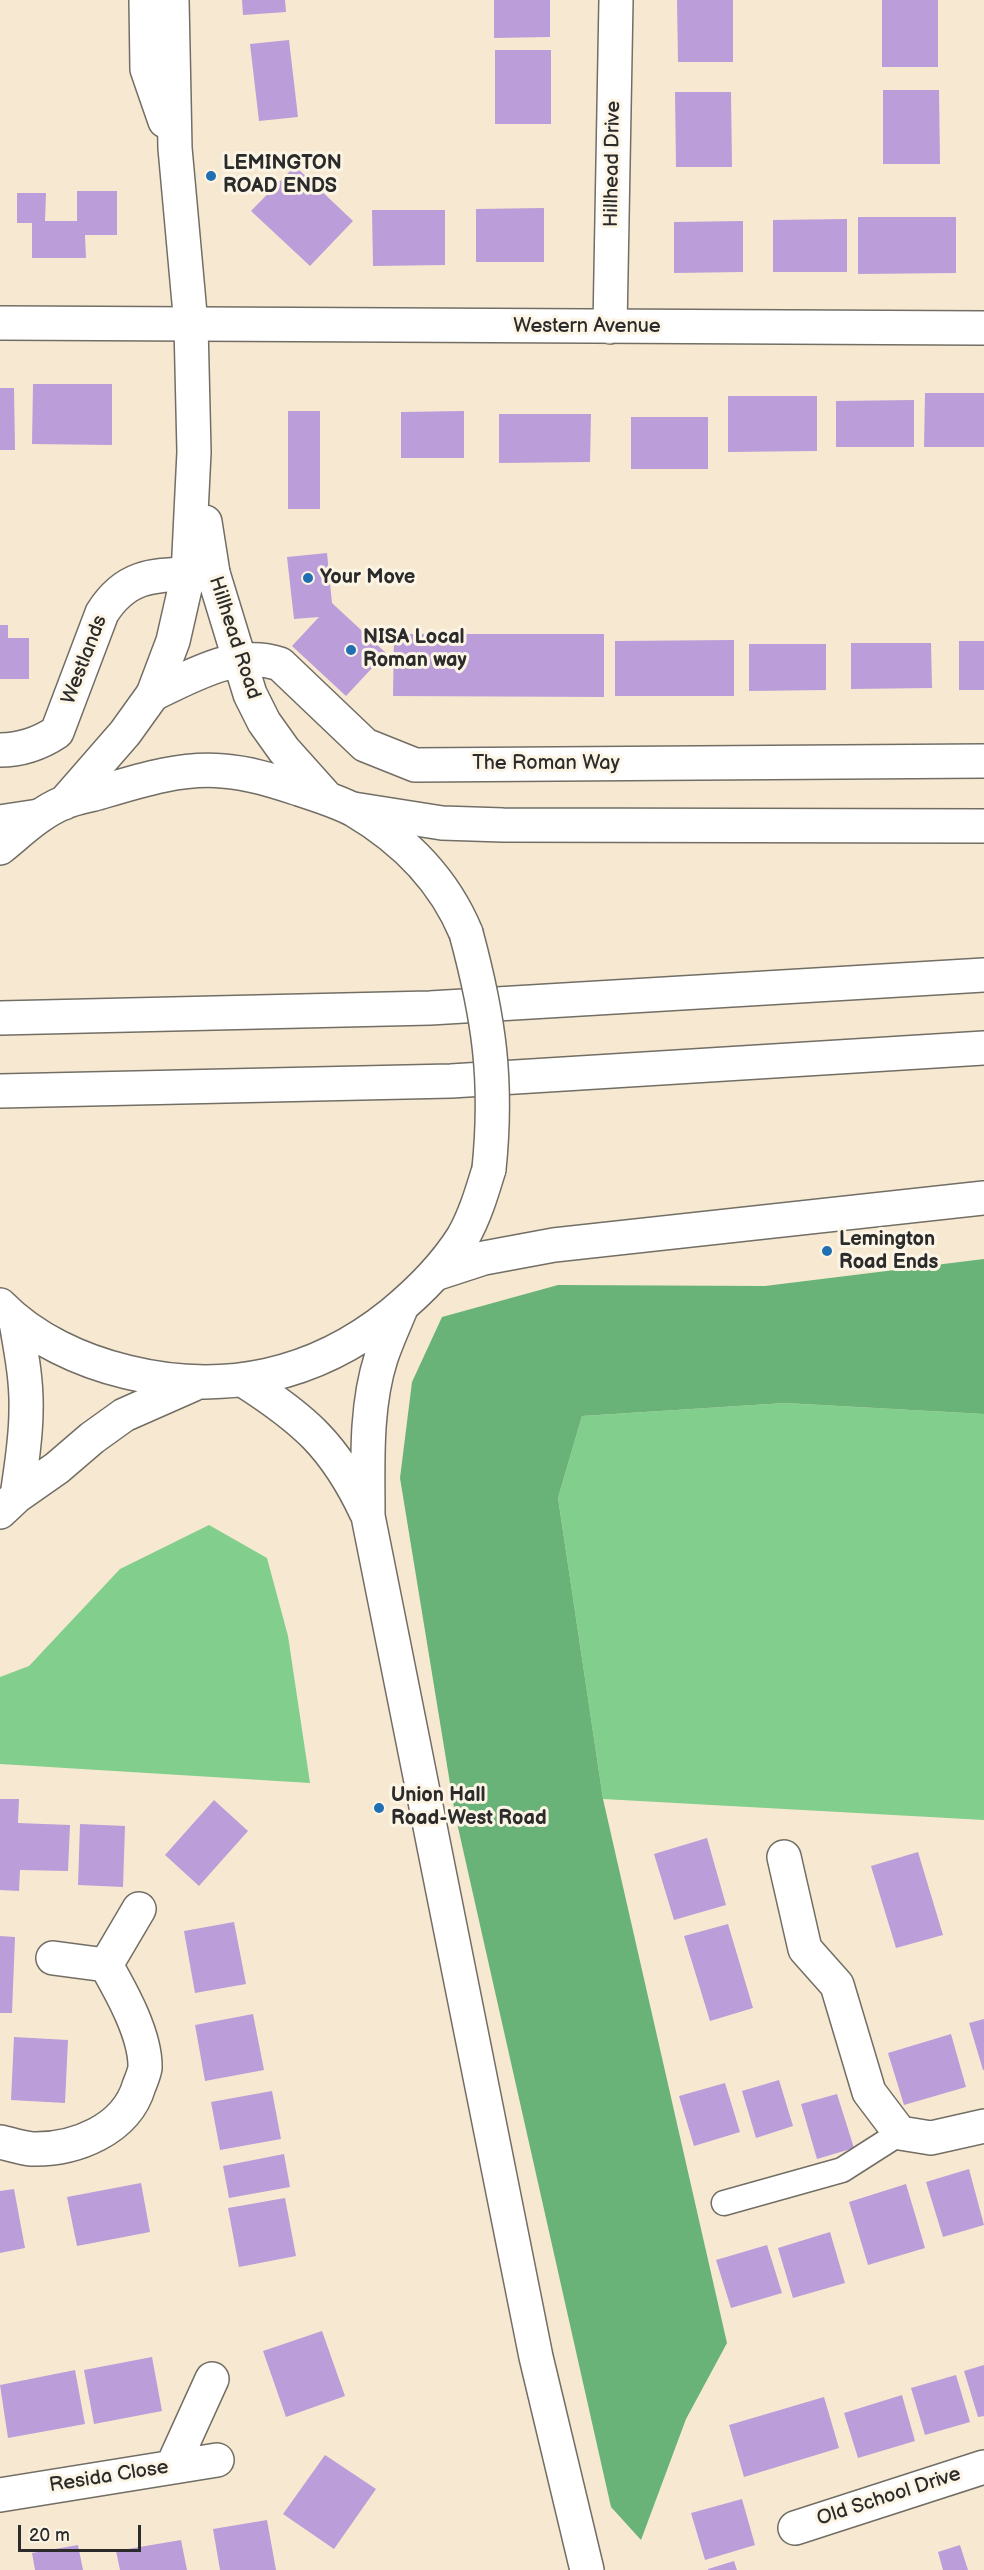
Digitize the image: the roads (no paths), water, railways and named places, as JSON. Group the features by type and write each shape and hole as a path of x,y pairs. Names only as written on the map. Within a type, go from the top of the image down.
{"main road":[{"name":"Hillhead Road","path":"146,0 147,69 175,148"},
{"name":"Hillhead Road","path":"172,0 175,148 190,325 200,574 241,659 250,694 264,722 284,750 341,804"},
{"name":"Hillhead Drive","path":"610,327 616,0"},
{"name":"Western Avenue","path":"0,323 984,328"},
{"name":"Hillhead Road","path":"51,810 125,733 153,694 200,574"},
{"name":"Westlands","path":"0,750 13,750 40,744 57,732 102,613 111,599 124,586 147,576 200,574"},
{"name":"The Roman Way","path":"153,694 205,670 241,659 265,659 280,664 365,745 415,765 984,761"},
{"path":"0,822 51,810 133,782 179,772 222,771 265,777 341,804 442,823 984,826"},
{"path":"8,1313 60,1348 106,1367 155,1379 199,1382 243,1380 285,1372 329,1355 366,1335 438,1273 464,1235 479,1201 489,1169 494,1085 489,1031 466,933 446,892 418,860 389,834 341,804"},
{"path":"0,848 51,810"},
{"path":"0,1018 430,1008 984,975"},
{"path":"0,1091 451,1081 984,1048"},
{"path":"438,1273 484,1258 554,1245 984,1198"},
{"path":"402,1306 381,1359 373,1397 369,1445 368,1516 536,2357 586,2570"},
{"path":"8,1313 24,1370 26,1411 24,1450 8,1504"},
{"path":"243,1380 283,1406 312,1431 336,1458 368,1516"},
{"path":"8,1504 124,1415 199,1382"},
{"path":"784,1857 805,1949 837,1986 869,2092 900,2133 931,2138 984,2126"},
{"path":"106,1965 139,1909"},
{"path":"52,1958 106,1965"},
{"path":"0,2142 31,2149 68,2145 94,2137 117,2121 135,2101 145,2069 138,2032 127,2002 106,1965"},
{"path":"172,2467 212,2379"},
{"name":"Resida Close","path":"0,2495 217,2460"},
{"name":"Old School Drive","path":"795,2528 984,2467"}],"lane":[{"path":"724,2203 842,2170 900,2133"}],"place":[{"name":"LEMINGTON ROAD ENDS","path":"211,176"},
{"name":"Your Move","path":"308,578"},
{"name":"NISA Local Roman way","path":"351,650"},
{"name":"Lemington Road Ends","path":"827,1251"},
{"name":"Union Hall Road-West Road","path":"379,1808"}]}
